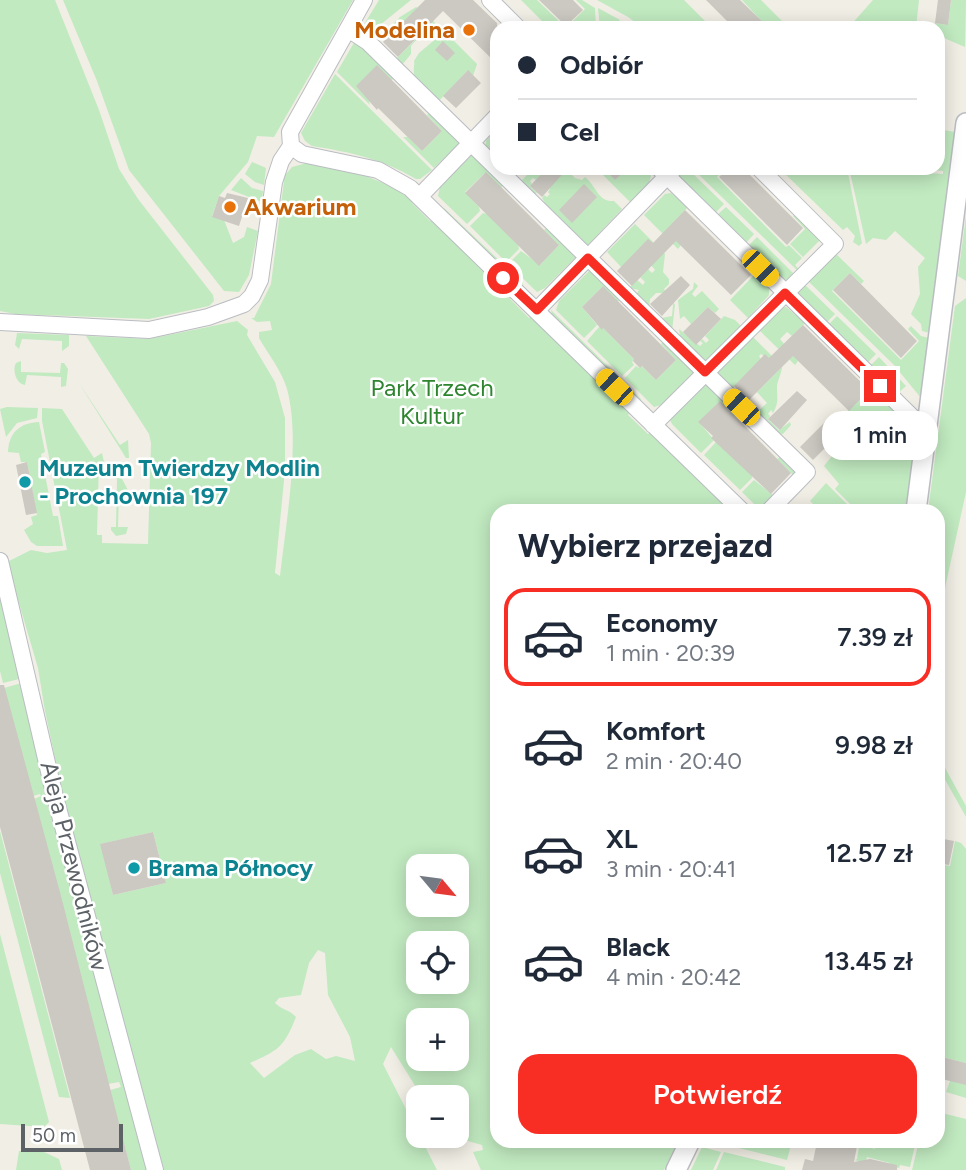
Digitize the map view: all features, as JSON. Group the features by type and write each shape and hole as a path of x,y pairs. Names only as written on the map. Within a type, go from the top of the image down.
{"street":[{"path":"0,323 149,330 208,317 244,304 252,296 260,280 274,182 281,161 290,146 292,126 364,0"},
{"path":"490,0 512,21"},
{"path":"348,29 368,42 490,162"},
{"path":"419,196 490,123"},
{"path":"917,504 966,123"},
{"path":"290,146 302,154 378,170 419,196 735,504"},
{"path":"504,175 807,472 776,504"},
{"path":"537,310 663,175"},
{"path":"671,175 785,293 913,418 928,424"},
{"path":"653,425 835,244 765,175"},
{"name":"Aleja Przewodników","path":"0,561 54,793 155,1170"},
{"path":"676,1170 687,1148"}],"green space":[{"path":"0,0 55,0 99,110 119,169 138,199 213,295 214,301 209,306 149,319 15,314 0,311"},
{"path":"63,0 353,0 274,137 257,136 248,162 219,196 212,216 224,220 233,243 244,237 247,227 258,231 249,275 239,292 224,291 129,170 97,81"},
{"path":"379,0 411,0 380,25 371,38 360,31"},
{"path":"521,0 537,0 559,21 542,21"},
{"path":"576,0 582,0 595,8 596,21 573,21 585,9"},
{"path":"597,0 684,0 705,21 633,21"},
{"path":"742,0 761,0 782,21 762,21"},
{"path":"873,0 919,0 917,21 854,21"},
{"path":"951,0 966,0 965,47 945,38 945,25 948,25"},
{"path":"416,7 426,12 439,30 443,41 451,38 477,64 473,76 467,71 438,102 417,81 414,61 419,53 438,37 426,36 417,40 402,65 396,59 430,25 392,34 387,30 400,17"},
{"path":"598,8 620,20 619,21 599,21"},
{"path":"355,41 395,77 369,102 370,105 337,72"},
{"path":"335,74 432,170 416,179 378,161 312,146 305,141 301,133"},
{"path":"430,112 461,142 434,168 403,137 408,137 422,151 442,131 427,115"},
{"path":"945,130 955,132 930,333 922,331 921,324 911,314 920,294 918,267 925,258 895,231 886,240 873,238 866,244 851,175 945,175"},
{"path":"490,137 490,152 485,147"},
{"path":"472,154 490,171 490,175 494,175 504,184 501,188 485,173 465,192 480,211 467,224 438,196 440,187"},
{"path":"252,162 266,168 264,185 245,174"},
{"name":"Park Trzech Kultur","path":"307,163 363,175 388,185 413,201 430,221 512,297 510,299 529,318 531,316 630,412 628,415 723,504 490,504 490,1148 675,1148 664,1170 481,1170 473,1152 483,1150 482,1145 469,1141 469,1085 415,1085 391,1047 383,1064 406,1109 406,1148 426,1148 437,1170 164,1170 76,856 38,668 7,562 31,550 47,553 67,550 42,421 42,408 62,409 94,458 102,453 104,462 99,462 97,535 102,535 102,543 148,544 149,434 86,336 149,339 237,321 248,330 247,335 275,382 285,418 285,470 275,573 280,576 293,457 291,410 285,382 259,338 259,332 272,330 270,321 257,322 251,318 254,318 271,284 284,181 281,180 292,167","holes":["153,832 166,883 113,895 101,844","318,950 325,953 328,995 350,1037 355,1061 336,1056 326,1059 311,1049 295,1055 264,1078 250,1063 268,1055 279,1046 288,1035 296,1017 275,1003 279,998 301,995 309,963"]},
{"path":"527,175 572,175 582,180 585,177 604,199 614,201 622,209 585,248 556,214 553,216 542,198 550,194 550,189 538,178 533,178 530,186 537,193 531,196 519,183"},
{"path":"603,175 610,175 615,180 620,175 651,175 649,183 630,202"},
{"path":"694,175 724,204 714,214 678,177"},
{"path":"699,175 719,175 717,177 786,247 789,245 802,258 795,265 801,274"},
{"path":"786,175 848,175 862,243 859,246 853,242 855,236 847,227 843,230"},
{"path":"241,178 252,188 263,191 262,202 231,190"},
{"path":"671,193 688,207 666,230 681,245 678,249 644,215 665,194"},
{"path":"726,207 754,234 745,244 716,216"},
{"path":"444,208 523,283 521,286 442,210"},
{"path":"483,213 518,245 519,249 506,262 470,226"},
{"path":"796,213 822,238 803,257 790,244 805,229 793,216"},
{"path":"966,216 966,281 958,276"},
{"path":"635,224 665,254 663,272 669,279 669,284 664,289 675,305 672,331 635,296 639,290 629,288 637,280 643,285 645,282 640,277 648,269 652,273 655,270 651,265 621,267 607,252","holes":["656,293 663,293 673,305 672,316 662,318 649,308 650,299"]},
{"path":"547,227 577,256 545,288 537,292 508,264 521,251 540,265 559,245 544,230"},
{"path":"757,237 797,277 785,282 747,247"},
{"path":"836,254 864,281 861,284 850,273 832,291 901,360 919,341 908,329 911,326 921,336 929,338 921,398 894,365 807,280"},
{"path":"591,269 621,299 617,302 602,287 582,307 597,325 584,338 556,310 559,301"},
{"path":"755,274 769,288 769,295 748,318 730,300"},
{"path":"694,282 698,286 692,294 695,297 702,291 719,309 715,313 708,307 691,324 684,316 680,319 678,300 693,289"},
{"path":"802,282 835,314 825,324 799,297 798,287"},
{"path":"966,298 966,492 945,588 945,504 929,504 955,306"},
{"path":"786,307 805,323 792,336 787,332 780,339 798,361 795,365 759,330 780,308"},
{"path":"551,310 641,399 640,402 552,316"},
{"path":"724,316 735,320 741,326 702,364 681,340 679,329 700,346 702,339 706,343 709,340 705,336"},
{"path":"837,316 876,354 866,364 827,326"},
{"path":"599,327 634,359 634,365 622,376 587,341"},
{"path":"17,333 69,335 69,346 62,351 62,341 22,339 19,349 15,345"},
{"path":"752,336 782,368 777,385 776,406 773,413 771,410 768,414 768,419 779,430 790,422 791,425 783,434 773,433 755,414 767,403 757,392 780,369 761,354 761,359 730,391 714,375"},
{"path":"664,341 695,371 661,405 654,407 625,378 636,366 642,366 656,380 676,360 661,344"},
{"path":"879,357 906,386 897,394 869,367"},
{"path":"21,361 21,372 60,373 61,363 64,363 68,369 66,386 61,387 61,377 27,375 25,385 22,384 14,369 16,363"},
{"path":"79,383 120,445 128,440 129,458 126,458"},
{"path":"707,383 738,414 734,417 719,402 699,422 714,440 701,453 670,420"},
{"path":"870,388 893,410 904,422 914,441 914,461 907,504 850,504 835,489 839,484 824,466 844,441 831,428"},
{"path":"38,408 37,418 17,423 6,437 0,409"},
{"path":"39,422 45,452 41,454 53,516 58,516 63,546 37,546 31,542 24,530 33,524 31,517 37,515 27,462 21,462 19,453 8,452 13,434 17,430 26,424"},
{"path":"716,442 752,474 752,478 740,490 704,455"},
{"path":"781,456 797,472 765,504 754,504 742,492 754,480 773,495 793,475 777,459"},
{"path":"115,472 119,473 129,492 119,492 118,527 128,527 126,534 116,536 111,530 111,527 116,527 117,479 112,478"},
{"path":"826,483 847,504 813,504 810,501"},
{"path":"0,587 23,678 3,683 0,671"},
{"path":"23,684 153,1170 131,1170 110,1090 121,1087 119,1082 108,1084 34,799 41,796 33,796 4,688"},
{"path":"945,768 966,806 966,817 945,780"},
{"path":"0,831 70,1098 59,1097 0,873"},
{"path":"955,841 961,843 966,849 966,1063 945,1058 945,865 950,866"},
{"path":"0,934 49,1122 44,1127 0,1124"},
{"path":"966,1079 966,1098 946,1092 950,1081"},
{"path":"945,1114 966,1119 966,1170 912,1170 917,1148 945,1148"},
{"path":"702,1148 721,1152 713,1170 691,1170"},
{"path":"739,1148 790,1148 787,1160"},
{"path":"859,1148 914,1148 910,1167 890,1166 890,1163 867,1157 865,1164 855,1160"},
{"path":"19,1151 44,1152 59,1159 62,1170 16,1170"},
{"path":"724,1152 785,1167 785,1170 716,1170"}],"building":[{"path":"425,0 473,0 495,21 490,21 490,57 443,11 398,57 383,42"},
{"path":"539,0 573,0 583,10 571,21 561,21"},
{"path":"706,0 740,0 762,21 727,21"},
{"path":"938,0 951,0 948,25 945,25 945,21 935,21"},
{"path":"443,41 455,53 447,61 435,50"},
{"path":"377,65 442,131 422,151 378,108 377,110 356,86"},
{"path":"468,70 481,83 456,108 443,96"},
{"path":"486,172 559,245 539,266 465,193"},
{"path":"540,175 562,175 542,197 530,186"},
{"path":"750,175 803,228 787,245 719,177"},
{"path":"584,184 597,197 572,223 559,210"},
{"name":"Akwarium","path":"227,193 248,198 239,226 212,217 219,196 225,198"},
{"path":"685,210 751,275 731,295 676,241 632,286 617,271 648,239 653,243"},
{"path":"850,273 917,341 901,358 833,290"},
{"path":"681,276 690,285 662,316 650,304"},
{"path":"603,286 676,360 656,380 642,366 640,368 582,307"},
{"path":"708,307 721,319 696,345 683,332"},
{"path":"803,325 869,390 849,411 793,356 749,400 734,386 765,354 769,358"},
{"path":"797,391 807,400 780,430 768,419"},
{"path":"720,401 791,473 771,494 711,438 713,436 698,422"},
{"path":"825,422 838,435 813,460 800,447"},
{"path":"27,462 37,513 26,515 16,465"},
{"path":"0,685 4,685 61,896 131,1170 90,1170 0,827"},
{"name":"Brama Północy","path":"153,832 166,883 113,895 100,844"},
{"path":"945,839 954,841 949,865 945,864"},
{"path":"945,1058 966,1063 966,1085 945,1080"},
{"path":"816,1148 857,1148 854,1162 870,1159 897,1165 897,1170 802,1170 805,1159 813,1161"}],"place":[{"name":"Modelina","path":"469,30"},
{"name":"Akwarium","path":"230,207"},
{"name":"Muzeum Twierdzy Modlin - Prochownia 197","path":"25,482"},
{"name":"Brama Północy","path":"134,868"}],"route":[{"path":"503,278 537,310 588,258 705,372 785,293 880,386"}]}
